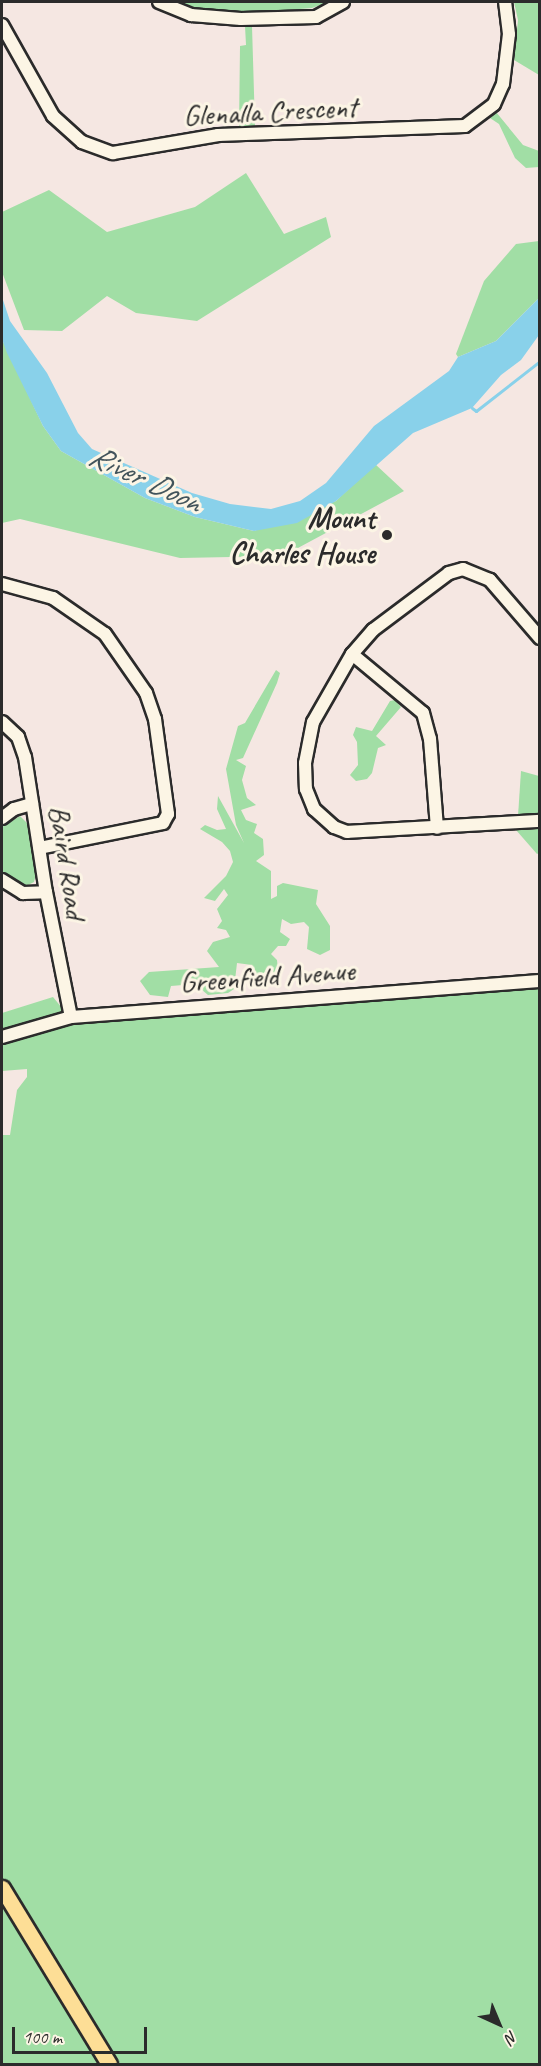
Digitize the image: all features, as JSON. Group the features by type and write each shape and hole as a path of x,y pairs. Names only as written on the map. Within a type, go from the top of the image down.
{"main road":[{"path":"2,1888 109,2064"}],"street":[{"path":"159,2 205,18 241,19 316,17 343,2"},
{"name":"Glenalla Crescent","path":"2,25 58,122 82,142 113,153 218,135 465,126 494,104 503,84 509,34 505,2"},
{"path":"540,638 490,580 464,569 449,573 422,590 373,630 352,654 313,722 305,763 306,789 314,809 334,827 347,832 540,821"},
{"path":"2,584 53,598 105,634 146,693 155,719 168,814 163,823 39,848"},
{"path":"352,654 423,713 430,739 437,828"},
{"name":"Baird Road","path":"2,722 18,737 32,804 45,892 71,1017"},
{"path":"2,818 14,809 32,804"},
{"path":"2,880 23,893 45,892"},
{"name":"Greenfield Avenue","path":"2,1037 71,1017 540,981"}],"green space":[{"path":"177,2 329,2 312,8 264,12 206,11"},
{"path":"514,2 539,2 539,75 514,60 518,20"},
{"path":"245,26 252,26 255,126 239,128 240,46 246,45"},
{"path":"496,112 523,145 539,151 539,167 526,168 515,158 499,124 490,118"},
{"path":"246,173 284,234 326,217 331,237 197,321 136,313 107,296 62,331 24,330 2,272 2,212 49,190 107,232 195,207"},
{"path":"539,241 539,298 496,341 458,357 456,354 484,281 516,244"},
{"path":"2,339 43,426 61,451 145,498 195,517 254,531 336,501 375,464 404,491 283,556 180,558 20,519 2,523"},
{"path":"276,670 280,673 277,683 243,758 236,760 246,766 242,780 247,798 256,805 241,810 246,820 257,824 254,833 263,839 264,855 256,861 271,871 271,899 277,896 277,886 283,883 318,890 316,904 330,926 330,950 320,955 307,949 309,927 304,922 291,924 282,919 280,932 290,939 286,946 278,946 271,954 277,960 279,980 260,984 252,965 237,963 234,989 228,993 208,995 195,984 171,986 168,997 150,995 140,981 149,972 219,967 207,951 213,942 230,937 226,930 217,928 222,921 217,909 228,895 224,889 215,901 204,898 226,876 233,862 230,851 222,842 200,829 205,825 217,830 226,829 217,809 218,796 244,843 236,825 226,769 238,726 245,723"},
{"path":"395,700 401,707 376,736 386,745 378,748 372,773 367,779 356,781 350,775 358,765 357,742 353,735 356,727 372,731 390,701"},
{"path":"521,771 539,776 539,815 518,816"},
{"path":"20,816 29,825 36,874 34,882 26,886 2,874 2,827"},
{"path":"539,829 539,853 537,854 516,830"},
{"path":"539,981 539,2064 112,2064 2,1887 2,1135 10,1135 17,1090 27,1077 27,1069 2,1071 2,1013 53,997 71,1019"},
{"path":"2,1893 104,2064 2,2064"}],"water":[{"name":"River Doon","path":"2,297 10,321 47,373 78,433 92,449 192,493 230,504 271,509 300,501 326,483 374,426 449,371 458,357 496,341 539,298 539,335 521,360 501,375 472,408 413,433 336,501 297,523 254,531 195,517 145,498 61,451 43,426 7,353 2,339"}],"waterway":[{"path":"472,408 476,411 540,361"}],"place":[{"name":"Mount Charles House","path":"387,535"}]}
